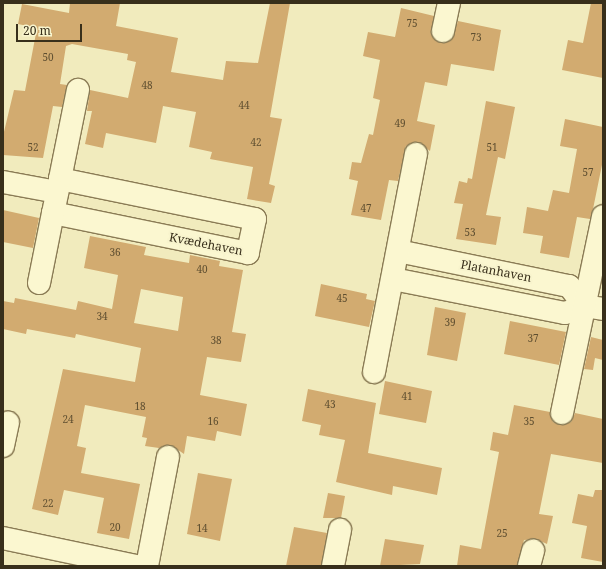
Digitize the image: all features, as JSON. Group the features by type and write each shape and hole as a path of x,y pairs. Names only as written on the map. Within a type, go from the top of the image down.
{"street":[{"path":"443,31 449,3"},
{"path":"40,283 78,90"},
{"path":"374,372 416,154"},
{"name":"Kvædehaven","path":"3,182 57,194 248,253 255,219 57,194"},
{"path":"562,413 594,308 603,216"},
{"name":"Platanhaven","path":"398,251 569,286 594,308"},
{"path":"393,279 565,313 594,308"},
{"path":"3,446 8,423"},
{"path":"147,566 168,457"},
{"path":"333,566 340,530"},
{"path":"3,538 136,566"}],"building":[{"path":"70,3 120,3 116,26 178,38 171,72 223,80 226,61 258,63 270,3 290,3 270,117 282,119 269,184 275,186 271,203 247,199 253,167 210,159 212,152 189,147 196,112 163,106 156,143 106,133 103,148 85,144 92,111 87,111 90,90 128,98 136,62 127,60 128,54 72,44 66,46 60,84 67,85 62,107 53,106 43,158 3,155 3,136 14,90 25,91 37,28 18,24 22,4 69,13"},
{"path":"591,3 603,3 603,78 562,70 568,40 583,43"},
{"path":"401,8 434,16 431,34 440,43 452,39 458,21 501,30 494,71 451,64 447,86 425,82 417,121 435,125 430,151 418,142 406,146 398,181 389,180 381,220 351,215 358,181 349,179 352,162 361,163 369,134 373,135 380,100 373,98 380,60 363,56 368,32 395,37"},
{"path":"486,101 515,107 505,159 498,157 486,215 501,217 496,245 456,239 463,204 454,203 459,181 467,183 468,178 472,179"},
{"path":"565,119 603,127 603,160 593,209 590,219 577,217 569,258 540,253 543,236 523,233 527,207 548,211 553,190 569,193 577,149 560,146"},
{"path":"3,210 39,218 33,248 3,242"},
{"path":"90,236 146,247 144,255 189,263 190,255 220,261 219,266 243,270 232,332 246,334 241,362 207,357 200,395 247,404 241,436 217,431 215,441 187,436 184,454 171,445 159,448 145,446 147,438 142,437 146,417 85,405 77,446 86,448 81,473 140,484 129,539 97,533 104,498 64,490 58,515 32,509 63,369 135,382 141,348 76,334 75,338 27,329 26,334 3,329 3,301 14,303 15,298 76,310 78,301 112,309 118,275 84,268","holes":["141,289 183,297 178,331 134,323"]},
{"path":"321,284 367,294 366,299 375,301 369,327 315,316"},
{"path":"435,307 466,313 457,361 427,355"},
{"path":"510,321 566,332 559,365 504,354"},
{"path":"591,337 603,340 603,360 595,358 593,370 584,369"},
{"path":"385,381 432,391 426,423 379,414"},
{"path":"308,389 376,403 368,453 442,468 437,495 393,486 392,495 336,482 345,440 319,435 321,425 302,421"},
{"path":"514,405 550,412 553,422 560,425 571,422 575,413 603,419 603,463 551,454 539,514 553,516 547,544 536,539 524,540 517,566 457,566 460,545 481,549 499,452 490,450 493,432 508,435"},
{"path":"198,473 232,479 220,541 187,534"},
{"path":"595,490 603,490 603,562 581,558 587,526 572,523 578,494 593,497"},
{"path":"328,493 345,496 341,518 323,518"},
{"path":"294,527 327,533 321,566 286,566"},
{"path":"385,539 424,545 420,564 380,566"}]}
